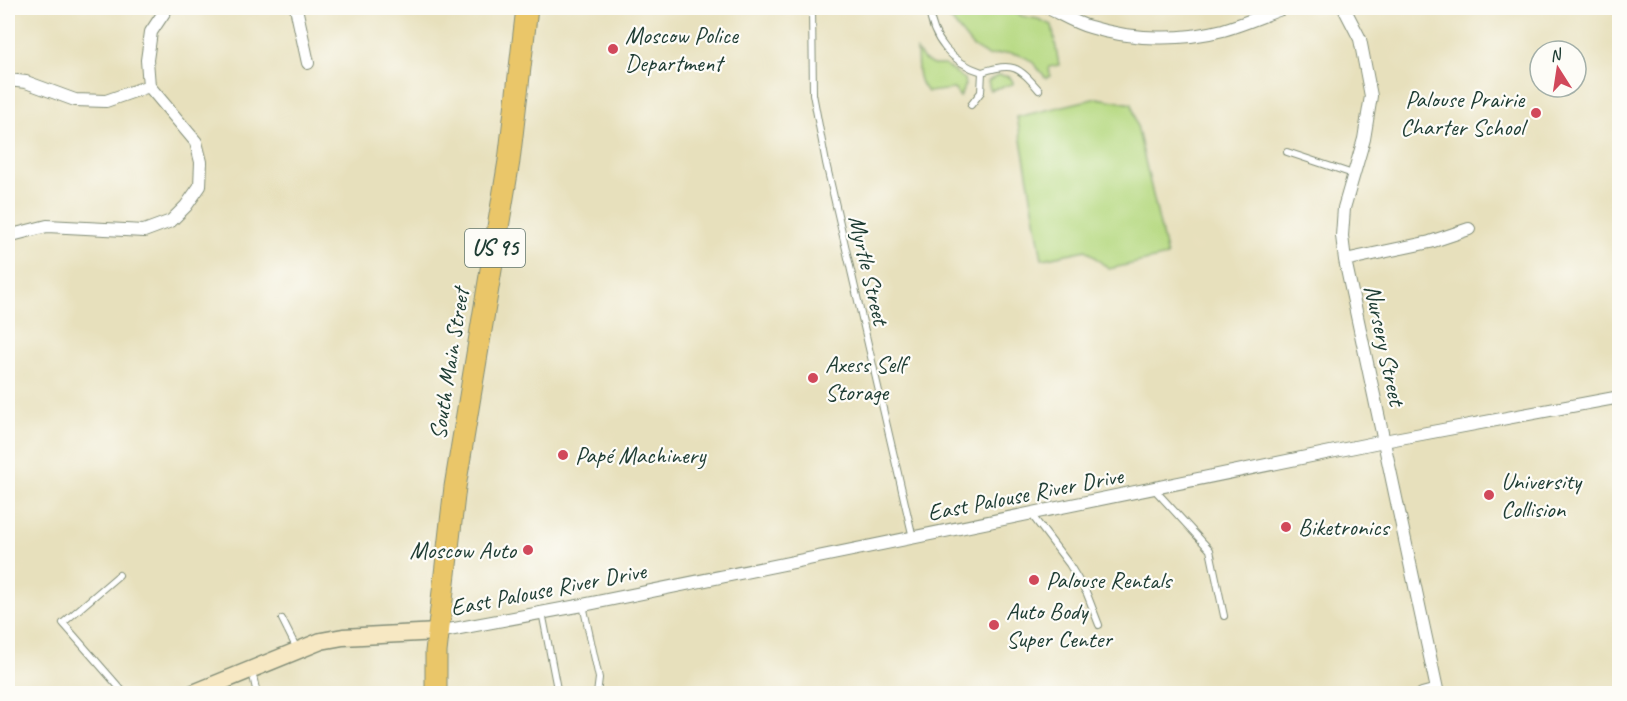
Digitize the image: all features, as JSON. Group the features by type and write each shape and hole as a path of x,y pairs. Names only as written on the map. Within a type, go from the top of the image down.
{"highway":[{"name":"South Main Street","path":"436,693 436,652 454,487 509,161 527,8"}],"street":[{"path":"8,236 47,226 144,231 171,221 186,206 200,186 201,162 196,141 149,86 147,60 151,32 167,8"},
{"path":"296,8 308,63"},
{"path":"1048,8 1088,27 1127,36 1156,37 1189,36 1221,31 1284,8"},
{"name":"Nursery Street","path":"1344,8 1360,39 1371,96 1364,139 1344,208 1342,236 1345,260 1438,692"},
{"path":"8,80 26,82 75,100 106,100 149,86"},
{"path":"1345,260 1430,242 1469,229"},
{"name":"East Palouse River Drive","path":"438,632 913,538 1384,441 1620,397"},
{"path":"191,693 212,690 251,669 321,641 438,632"},
{"path":"1422,693 1438,692"}],"lane":[{"name":"Myrtle Street","path":"812,8 815,106 826,163 913,538"},
{"path":"929,8 931,24 939,41 950,54 968,68 982,72 1000,66 1017,68 1039,90"},
{"path":"971,105 981,92 982,72"},
{"path":"1287,152 1353,174"},
{"path":"1153,489 1210,550 1224,616"},
{"path":"1031,514 1069,564 1088,594 1099,625"},
{"path":"119,575 63,623 125,693"},
{"path":"583,604 599,678 597,693"},
{"path":"542,612 558,693"},
{"path":"282,619 297,650"},
{"path":"251,669 257,693"}],"green space":[{"path":"941,8 1006,8 1022,16 1052,25 1059,65 1049,67 1050,76 1046,78 1033,63 1021,55 1005,53 988,56 972,46 952,21 942,13"},
{"path":"917,51 924,60 933,65 945,65 964,79 965,85 960,97 954,89 928,92 924,88 918,73"},
{"path":"999,75 1010,77 1013,84 990,90 988,81"},
{"path":"1097,98 1132,104 1167,256 1109,269 1086,250 1042,259 1017,117"}],"place":[{"name":"Moscow Police Department","path":"613,49"},
{"name":"Palouse Prairie Charter School","path":"1536,113"},
{"name":"Axess Self Storage","path":"813,378"},
{"name":"Papé Machinery","path":"563,455"},
{"name":"University Collision","path":"1489,495"},
{"name":"Biketronics","path":"1286,527"},
{"name":"Moscow Auto","path":"528,550"},
{"name":"Palouse Rentals","path":"1034,580"},
{"name":"Auto Body Super Center","path":"994,625"}]}
